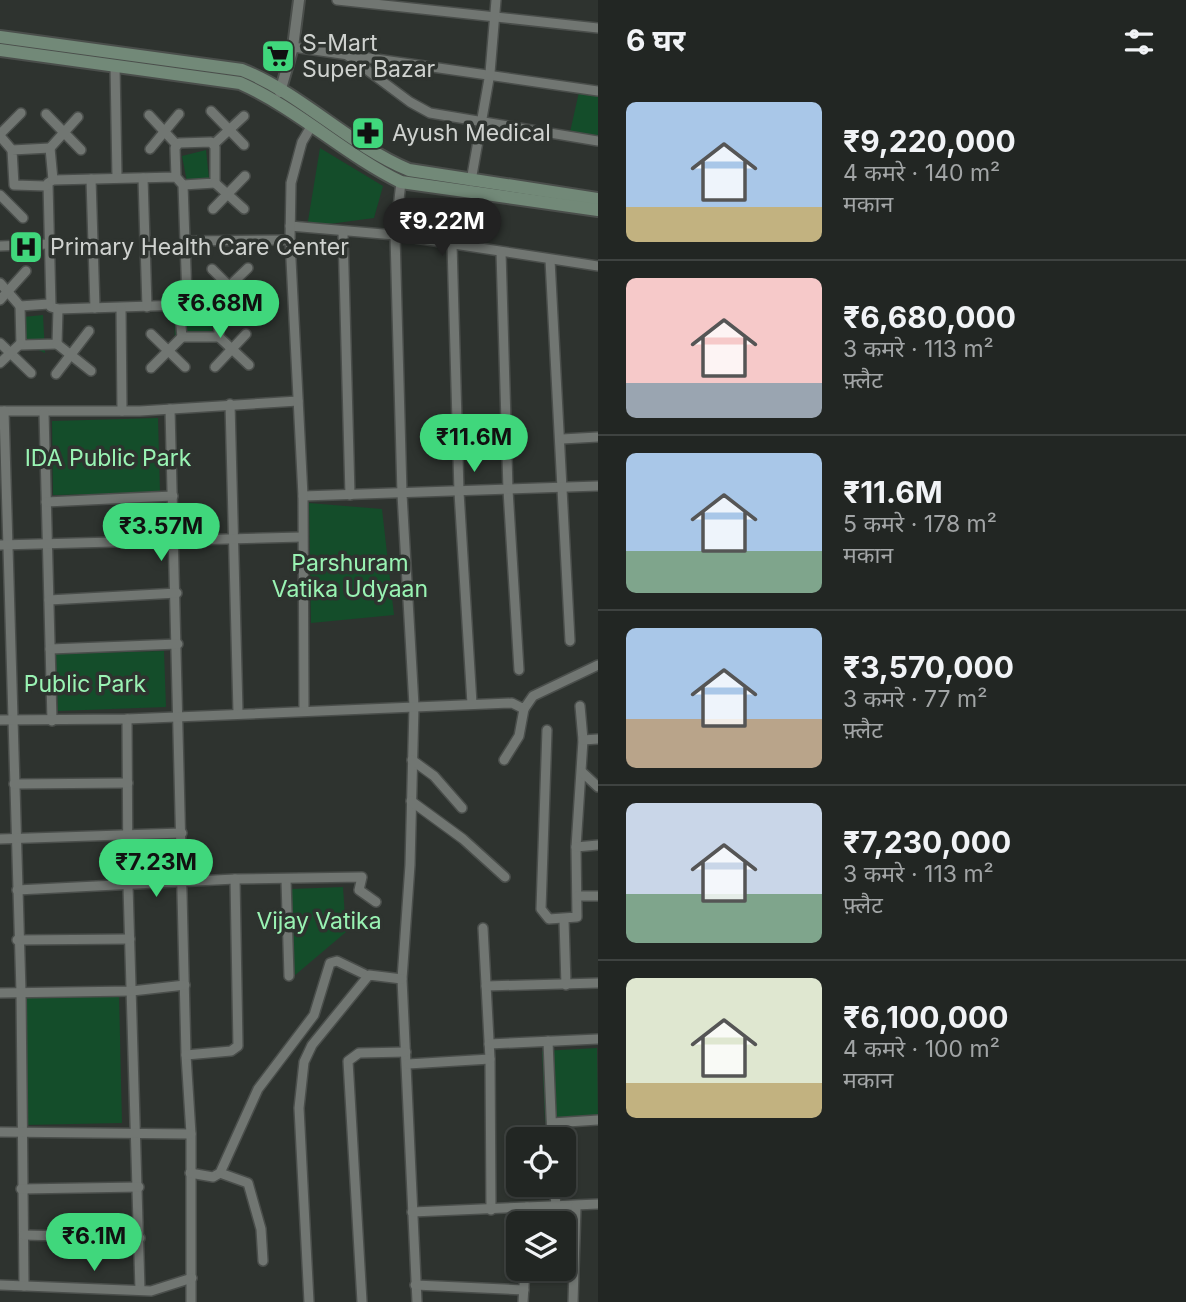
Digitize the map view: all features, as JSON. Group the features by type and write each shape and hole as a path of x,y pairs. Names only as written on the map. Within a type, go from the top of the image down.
{"main road":[{"path":"0,37 242,71 265,80 385,160 409,170 598,198"},
{"path":"0,50 240,83 265,94 378,171 401,182 598,210"}],"street":[{"path":"280,92 293,47 299,0"},
{"path":"337,0 598,28"},
{"path":"447,11 448,0"},
{"path":"471,181 489,73 496,0"},
{"path":"293,47 489,73 598,91"},
{"path":"346,54 410,102 430,113 598,141"},
{"path":"115,66 117,178"},
{"path":"211,111 244,145"},
{"path":"14,185 12,150 0,135 20,114"},
{"path":"46,114 81,150"},
{"path":"150,149 179,114"},
{"path":"149,115 176,144 214,144 244,116"},
{"path":"57,344 48,244 50,148 78,117"},
{"path":"304,710 303,496 290,226 291,183 296,161 312,125"},
{"path":"176,144 176,177 183,185 187,298"},
{"path":"214,144 215,183 244,209"},
{"path":"12,150 50,148"},
{"path":"213,209 245,176"},
{"path":"23,218 1,197 14,185 91,179 176,177"},
{"path":"143,178 146,307"},
{"path":"91,179 95,308"},
{"path":"401,182 395,235 402,494 414,706 402,979 417,1302"},
{"path":"183,185 215,183"},
{"path":"290,226 343,233 395,235 598,267"},
{"path":"343,233 350,495"},
{"path":"185,241 290,240"},
{"path":"0,246 48,244"},
{"path":"452,244 459,492 471,704"},
{"path":"500,252 508,490 519,670"},
{"path":"550,260 562,439 570,641"},
{"path":"20,306 179,306 187,298 216,299 248,268"},
{"path":"212,269 245,302"},
{"path":"0,300 26,271"},
{"path":"0,283 20,306 20,344"},
{"path":"216,299 220,304 219,337"},
{"path":"179,306 182,337"},
{"path":"121,308 122,411"},
{"path":"56,374 89,331"},
{"path":"151,334 185,367"},
{"path":"215,366 246,334"},
{"path":"151,368 182,337 219,337 249,365"},
{"path":"0,343 31,373"},
{"path":"0,363 20,344 57,344 91,371"},
{"path":"24,1286 21,992 3,545 2,411 122,411 298,401"},
{"path":"230,404 238,712"},
{"path":"170,408 177,593 186,1055 191,1134 191,1302"},
{"path":"44,413 52,721"},
{"path":"562,439 598,437"},
{"path":"303,496 598,486"},
{"path":"46,502 173,496"},
{"path":"3,545 302,537"},
{"path":"49,600 177,593"},
{"path":"51,649 178,643"},
{"path":"504,760 519,736 524,709 533,696 598,664"},
{"path":"0,720 128,719 238,712 512,703 524,709"},
{"path":"547,730 541,909 549,919 564,920 577,917 576,847 583,740 580,706"},
{"path":"128,719 128,886 140,1290"},
{"path":"583,740 598,739"},
{"path":"412,760 434,776 462,808"},
{"path":"582,772 598,787"},
{"path":"14,784 128,783"},
{"path":"411,801 463,839 505,877"},
{"path":"0,839 182,832"},
{"path":"576,847 598,845"},
{"path":"17,890 235,879 362,877 359,891 376,902"},
{"path":"186,1055 232,1052 238,1046 235,879"},
{"path":"286,880 289,976"},
{"path":"578,896 598,896"},
{"path":"564,920 566,985"},
{"path":"483,928 490,1059 491,1210"},
{"path":"17,940 130,939"},
{"path":"190,1173 213,1177 220,1173 258,1089 314,1015 330,963 337,961 364,974"},
{"path":"309,1302 299,1108 304,1062 313,1045 369,975 402,979"},
{"path":"486,986 598,983"},
{"path":"0,993 132,990 185,985"},
{"path":"489,1044 598,1039"},
{"path":"548,1041 552,1127"},
{"path":"362,1302 348,1062 359,1053 406,1052"},
{"path":"408,1063 490,1059"},
{"path":"552,1123 598,1120"},
{"path":"0,1132 137,1136 191,1134"},
{"path":"220,1173 248,1183 261,1229 262,1261"},
{"path":"21,1189 139,1187"},
{"path":"555,1197 556,1205"},
{"path":"412,1212 598,1204"},
{"path":"573,1302 576,1206"},
{"path":"24,1235 140,1238"},
{"path":"0,1285 140,1290 167,1288 192,1278"},
{"path":"523,1302 524,1281"},
{"path":"415,1286 524,1290"}],"green space":[{"path":"579,92 598,96 598,136 570,132"},
{"path":"320,148 383,186 374,218 307,227"},
{"path":"206,150 209,178 187,182 182,156"},
{"path":"183,304 212,308 212,343 175,341 174,313 183,312"},
{"path":"43,315 45,353 17,340 23,317"},
{"name":"IDA Public Park","path":"158,418 160,493 53,495 52,421"},
{"name":"Parshuram Vatika Udyaan","path":"309,503 382,509 394,615 311,623"},
{"name":"Public Park","path":"164,651 166,707 58,711 56,654"},
{"name":"Vijay Vatika","path":"343,887 346,932 294,976 291,889"},
{"path":"119,994 122,1123 24,1125 21,996"},
{"path":"597,1048 598,1119 545,1122 542,1051"}],"place":[{"name":"S-Mart Super Bazar","path":"278,56"},
{"name":"Ayush Medical","path":"368,133"},
{"name":"Primary Health Care Center","path":"26,247"}]}
